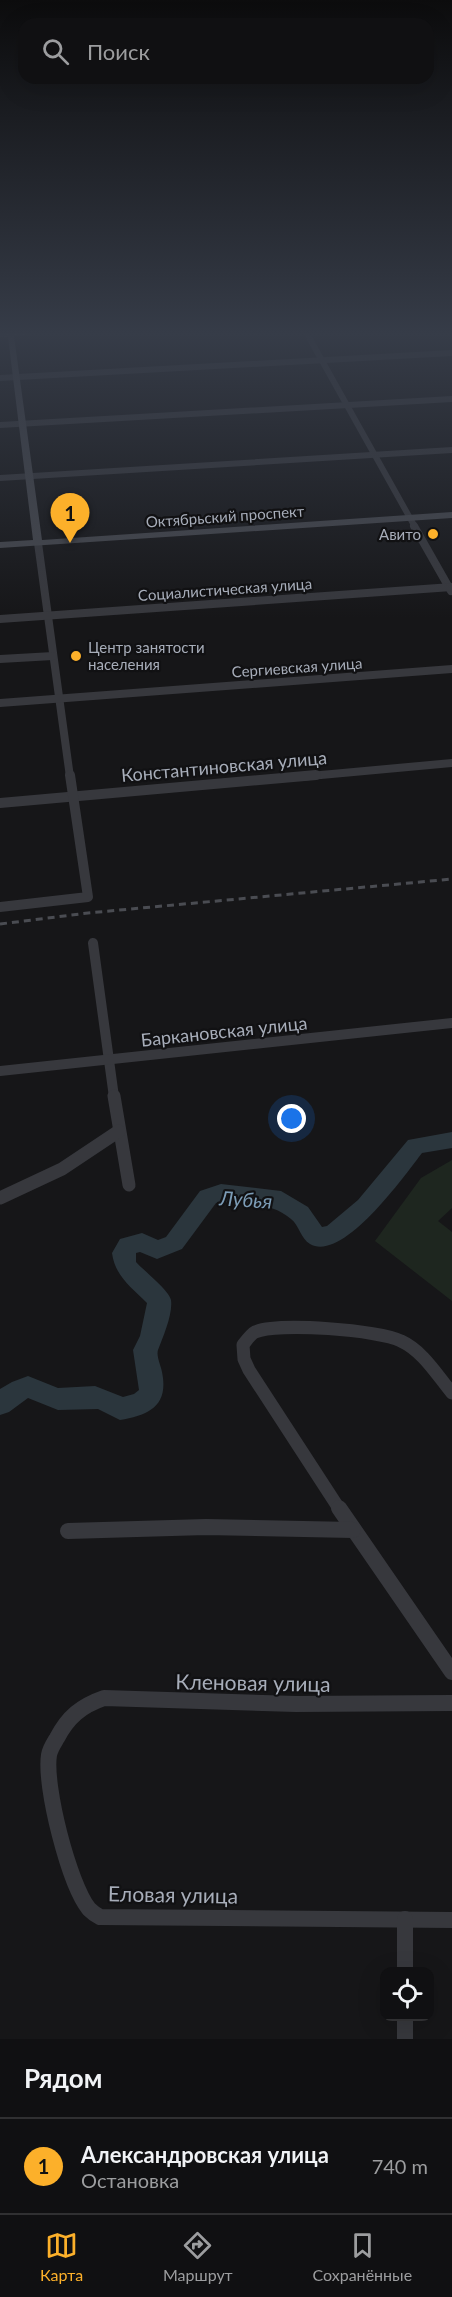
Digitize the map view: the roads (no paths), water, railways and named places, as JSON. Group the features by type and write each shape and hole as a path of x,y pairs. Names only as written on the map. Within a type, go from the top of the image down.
{"street":[{"path":"0,907 88,897 58,699 22,427"},
{"path":"359,427 451,590"},
{"path":"0,478 452,450"},
{"name":"Октябрьский проспект","path":"0,545 452,515"},
{"name":"Социалистическая улица","path":"0,619 451,590"},
{"path":"0,659 53,656"},
{"name":"Сергиевская улица","path":"0,704 452,669"},
{"name":"Константиновская улица","path":"0,803 452,763"},
{"path":"93,943 108,1060 129,1185"},
{"name":"Баркановская улица","path":"0,1071 452,1023"},
{"path":"0,1198 68,1168 119,1131"},
{"path":"452,1393 427,1362 402,1341 375,1334 271,1329 254,1332 245,1340 242,1352 249,1370 353,1530 452,1672"},
{"path":"68,1531 206,1527 353,1530"},
{"name":"Кленовая улица","path":"64,1726 72,1713 87,1703 104,1698 285,1704 452,1703"},
{"name":"Еловая улица","path":"64,1726 49,1753 49,1773 54,1805 70,1869 89,1910 100,1917 452,1920"},
{"path":"405,1920 405,1967"},
{"path":"405,2021 405,2039"}],"waterway":[{"name":"Лубья","path":"0,1404 17,1391 28,1387 58,1399 95,1397 110,1402 120,1409 134,1406 149,1397 151,1382 145,1350 152,1339 159,1300 125,1266 123,1253 128,1246 142,1242 157,1250 174,1243 208,1197 221,1193 273,1197 300,1213 316,1237 328,1235 344,1227 354,1217 416,1146 452,1140"}],"railway":[{"path":"0,924 88,913 452,879"}],"place":[{"name":"Авито","path":"433,534"},
{"name":"Александровская улица","path":"70,543"},
{"name":"Центр занятости населения","path":"76,656"}]}
